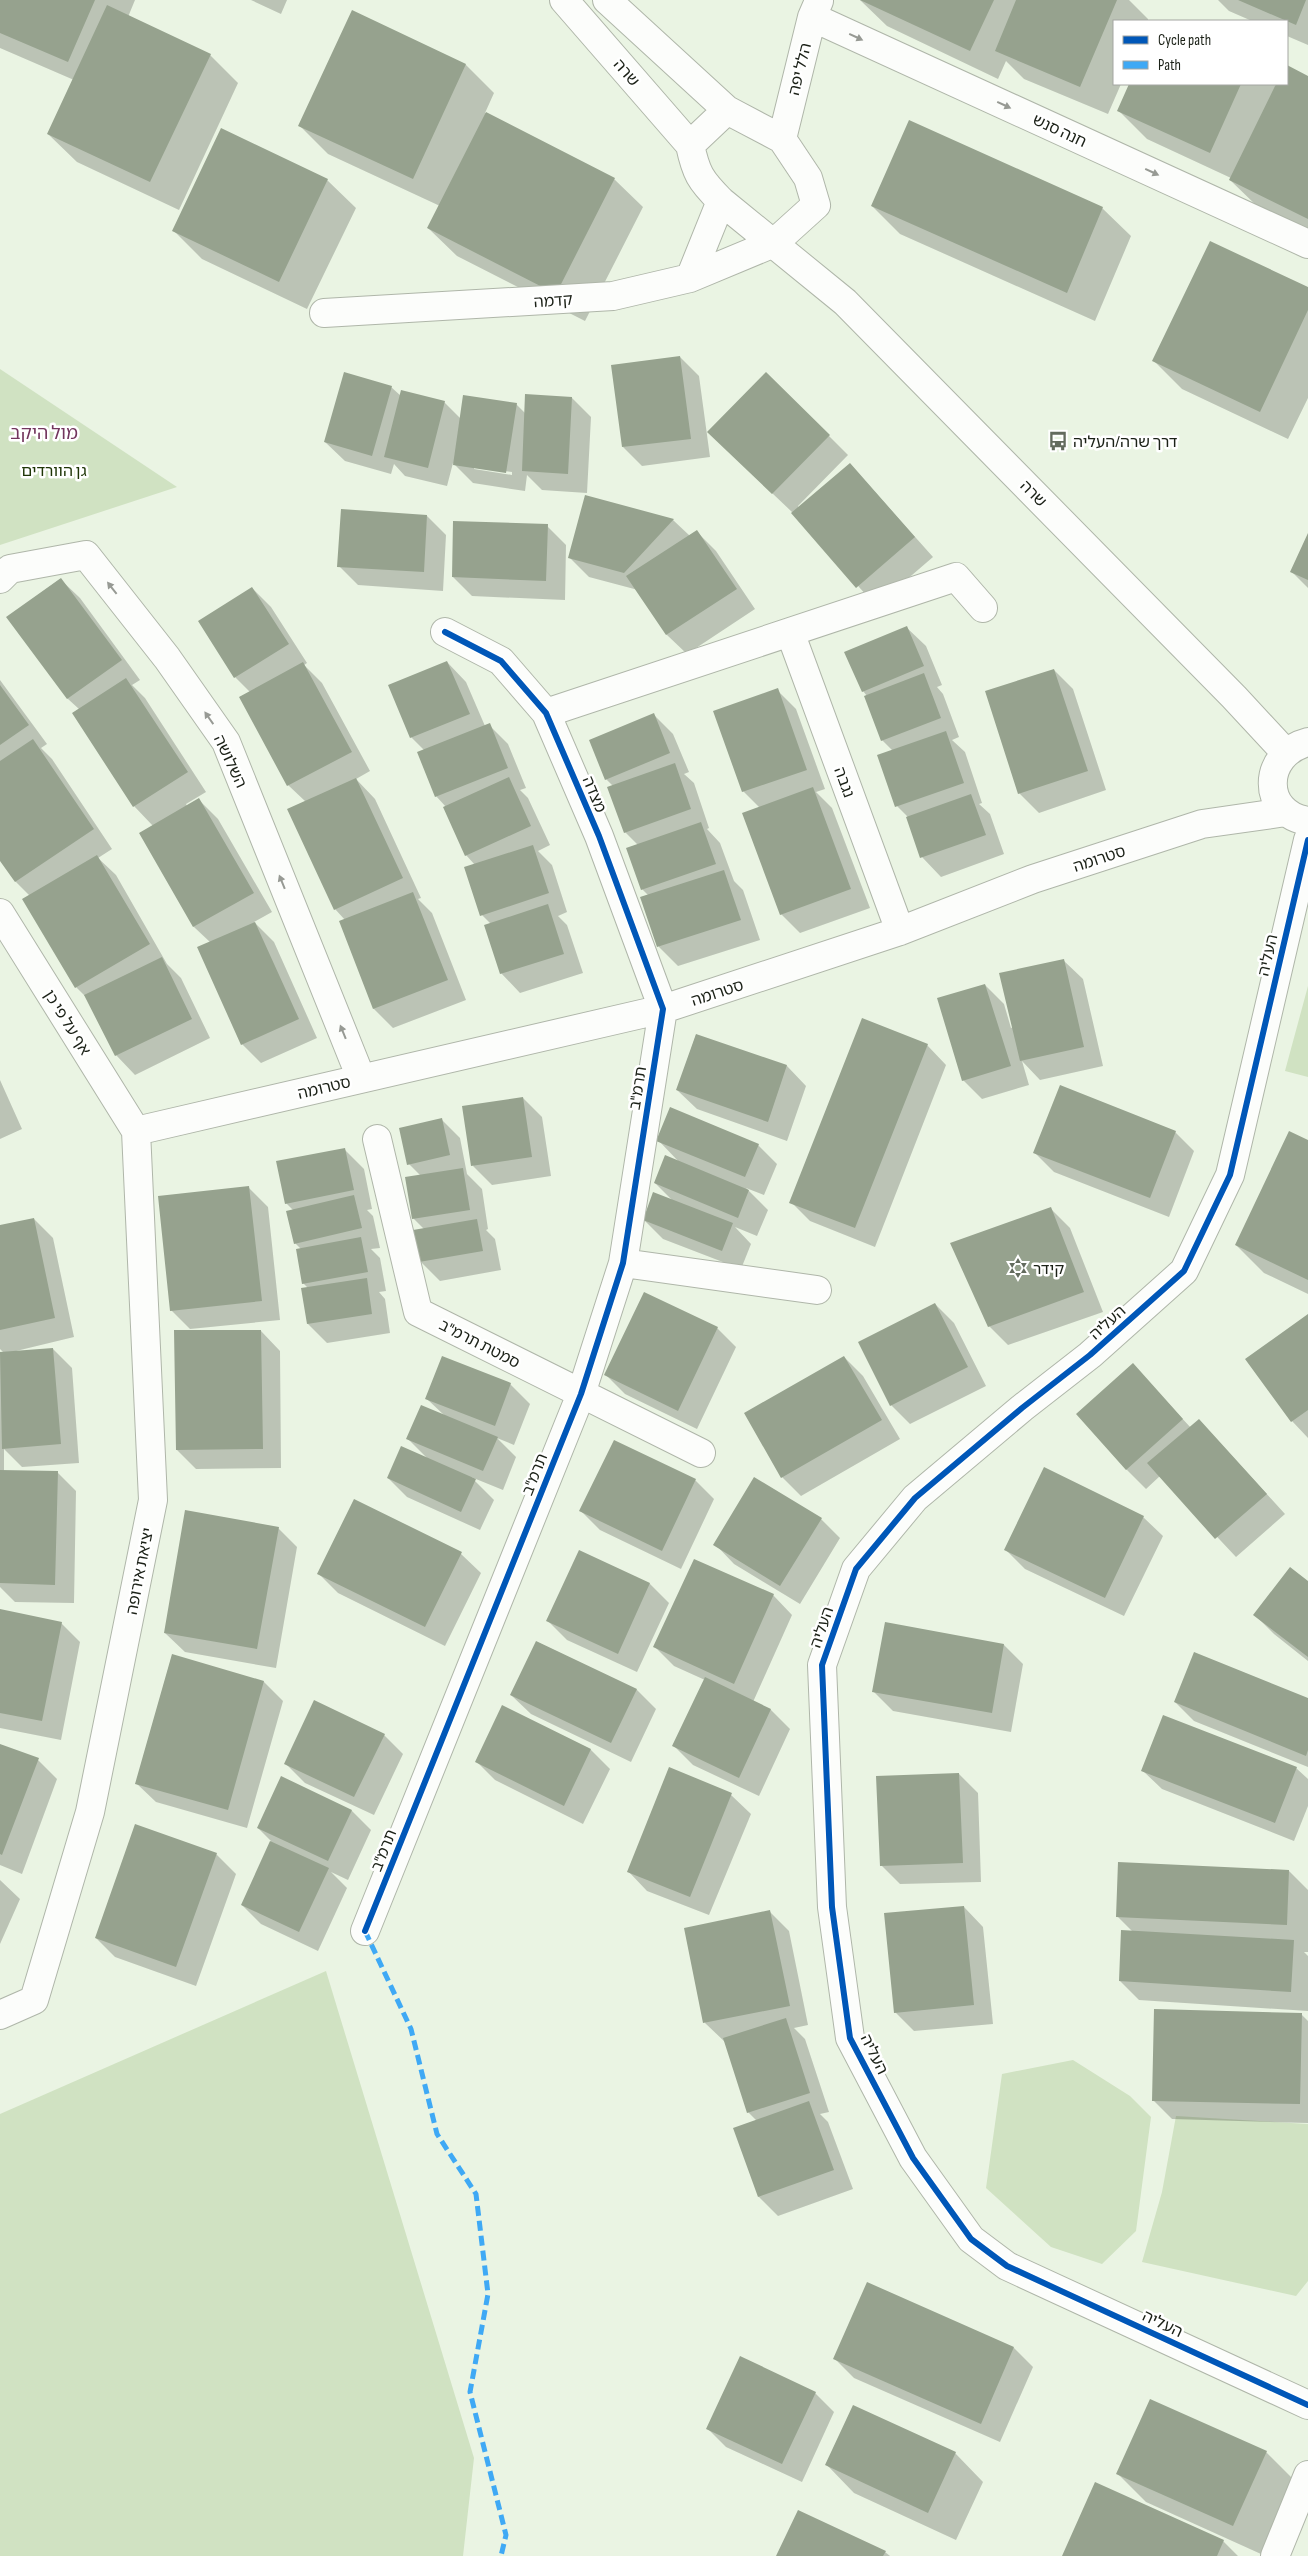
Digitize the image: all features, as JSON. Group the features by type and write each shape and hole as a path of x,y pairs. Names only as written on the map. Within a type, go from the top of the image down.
{"street":[{"name":"שרה","path":"564,0 690,145 695,169 706,186 720,201 845,302 1234,696 1296,747"},
{"path":"607,0 728,110 782,139"},
{"name":"הלל יפה","path":"782,139 816,8"},
{"name":"חנה סנש","path":"816,8 1308,244"},
{"path":"690,145 728,110"},
{"name":"קדמה","path":"324,313 613,296 690,278 774,243 816,205 808,178 782,139"},
{"path":"690,278 720,201"},
{"name":"השלושה","path":"0,578 10,570 86,555 167,658 226,742 361,1078"},
{"path":"546,713 956,577 983,608"},
{"name":"מצדה","path":"445,632 501,661 546,713 598,836 663,1009"},
{"name":"נגבה","path":"790,632 900,932"},
{"path":"1296,747 1277,763 1273,776 1273,790 1278,802 1297,816"},
{"name":"סטרומה","path":"136,1131 663,1009 900,932 1033,879 1202,824 1297,816"},
{"name":"העליה","path":"1308,840 1230,1174 1184,1271 1090,1356 1022,1408 915,1498 856,1568 822,1665 832,1907 850,2038 913,2158 971,2239 1007,2266 1308,2405"},
{"name":"אף על פי כן","path":"0,913 136,1131"},
{"name":"תרמ\"ב","path":"365,1931 581,1394 623,1263 663,1009"},
{"name":"יציאת אירופה","path":"0,2015 34,2000 90,1812 154,1500 136,1131"},
{"name":"סמטת תרמ\"ב","path":"377,1139 418,1312 701,1453"},
{"path":"623,1263 817,1290"},
{"path":"1275,2556 1308,2475"}],"green space":[{"name":"גן הוורדים","path":"0,369 177,487 0,545"},
{"path":"1308,986 1308,1077 1285,1071"},
{"path":"326,1971 474,2458 463,2556 0,2556 0,2114"},
{"path":"1073,2060 1130,2096 1151,2117 1136,2231 1102,2264 1051,2247 986,2188 1002,2074"},
{"path":"1176,2116 1308,2124 1308,2281 1296,2296 1142,2262 1162,2192"}],"building":[{"path":"0,0 95,0 68,62 0,33"},
{"path":"860,0 994,0 970,51"},
{"path":"1016,0 1117,0 1080,87 995,51"},
{"path":"1238,0 1306,0 1296,25"},
{"path":"107,5 211,54 150,182 47,134"},
{"path":"352,10 466,64 413,179 298,126"},
{"path":"1288,66 1308,76 1308,219 1229,180 1276,85 1288,85"},
{"path":"1129,85 1241,85 1210,153 1117,111"},
{"path":"486,112 615,178 556,294 427,228"},
{"path":"909,120 1103,207 1067,293 871,206"},
{"path":"221,128 328,179 279,282 172,231"},
{"path":"1210,241 1308,287 1308,310 1260,412 1152,361"},
{"path":"680,356 691,439 622,447 611,365"},
{"path":"344,372 392,386 372,456 324,442"},
{"path":"766,372 830,435 772,494 707,432"},
{"path":"401,390 445,401 428,468 384,457"},
{"path":"525,394 572,397 568,474 522,471"},
{"path":"463,395 517,403 506,473 453,465"},
{"path":"850,463 915,537 856,588 791,513"},
{"path":"585,495 674,519 624,573 568,558"},
{"path":"341,509 427,515 424,572 337,567"},
{"path":"453,521 548,524 546,581 452,577"},
{"path":"697,530 737,589 666,635 626,576"},
{"path":"1308,533 1308,580 1290,572"},
{"path":"61,578 122,660 67,699 6,617"},
{"path":"252,587 289,644 234,678 198,621"},
{"path":"907,626 924,666 862,692 844,652"},
{"path":"447,661 470,714 410,738 388,685"},
{"path":"303,662 352,752 287,786 239,697"},
{"path":"1054,669 1088,771 1018,794 985,691"},
{"path":"924,673 941,718 881,741 864,696"},
{"path":"126,678 188,772 133,807 72,713"},
{"path":"0,685 29,725 0,745"},
{"path":"778,688 807,770 742,792 713,711"},
{"path":"654,713 670,753 605,780 589,740"},
{"path":"490,723 508,768 435,797 417,752"},
{"path":"946,731 964,783 895,807 877,755"},
{"path":"33,739 94,829 15,882 0,861 0,761"},
{"path":"675,763 691,809 624,833 607,787"},
{"path":"509,777 531,826 465,856 443,807"},
{"path":"356,778 403,878 334,910 287,809"},
{"path":"813,787 851,889 780,915 742,813"},
{"path":"971,794 986,835 920,858 906,817"},
{"path":"199,798 254,893 193,927 139,833"},
{"path":"701,822 716,864 641,890 626,848"},
{"path":"533,845 549,893 480,916 464,867"},
{"path":"97,855 150,944 75,988 22,899"},
{"path":"724,870 741,920 657,947 640,897"},
{"path":"413,892 448,980 373,1009 339,921"},
{"path":"548,904 564,954 500,974 484,925"},
{"path":"255,922 299,1019 241,1045 197,947"},
{"path":"162,957 192,1019 115,1056 84,995"},
{"path":"1064,959 1084,1047 1020,1061 999,973"},
{"path":"985,984 1011,1066 962,1081 937,998"},
{"path":"862,1018 928,1044 855,1228 789,1203"},
{"path":"696,1034 787,1065 768,1122 676,1090"},
{"path":"1060,1085 1176,1131 1150,1198 1033,1153"},
{"path":"523,1097 532,1157 471,1166 462,1106"},
{"path":"670,1107 759,1144 745,1177 656,1141"},
{"path":"442,1118 450,1155 407,1165 399,1128"},
{"path":"1289,1131 1308,1140 1308,1280 1235,1245"},
{"path":"345,1148 354,1190 285,1204 276,1161"},
{"path":"665,1155 749,1190 738,1218 654,1183"},
{"path":"463,1168 470,1210 412,1219 405,1177"},
{"path":"249,1186 262,1301 170,1311 158,1196"},
{"path":"653,1192 733,1223 722,1251 643,1220"},
{"path":"354,1195 362,1228 294,1244 286,1211"},
{"name":"קידר","path":"1051,1207 1084,1292 988,1327 950,1243"},
{"path":"34,1218 55,1318 0,1330 0,1225"},
{"path":"477,1219 483,1251 419,1262 413,1230"},
{"path":"361,1237 368,1272 302,1284 296,1249"},
{"path":"367,1278 372,1314 307,1324 301,1288"},
{"path":"644,1292 718,1327 678,1411 604,1375"},
{"path":"935,1303 968,1367 890,1406 858,1342"},
{"path":"1308,1314 1308,1410 1291,1422 1245,1359"},
{"path":"174,1330 261,1330 263,1449 176,1450"},
{"path":"53,1348 61,1444 2,1449 0,1352"},
{"path":"442,1356 511,1383 495,1426 425,1399"},
{"path":"844,1356 882,1420 781,1478 744,1413"},
{"path":"1133,1363 1183,1419 1126,1470 1076,1414"},
{"path":"421,1405 498,1437 483,1471 406,1439"},
{"path":"1199,1419 1267,1494 1215,1539 1147,1463"},
{"path":"614,1440 696,1479 662,1551 579,1511"},
{"path":"401,1446 476,1479 461,1512 387,1478"},
{"path":"1044,1467 1144,1516 1105,1598 1004,1550"},
{"path":"0,1470 58,1471 55,1585 0,1583"},
{"path":"754,1477 822,1518 780,1586 713,1545"},
{"path":"354,1499 462,1552 425,1627 317,1574"},
{"path":"185,1510 279,1527 257,1649 164,1633"},
{"path":"579,1550 650,1583 618,1654 546,1621"},
{"path":"694,1559 774,1594 734,1684 653,1647"},
{"path":"1290,1567 1308,1581 1308,1657 1253,1615"},
{"path":"0,1609 62,1622 42,1721 0,1713"},
{"path":"885,1622 1004,1644 992,1713 872,1692"},
{"path":"536,1641 637,1689 611,1743 510,1695"},
{"path":"1194,1652 1308,1698 1308,1750 1306,1756 1174,1702"},
{"path":"172,1654 264,1681 228,1810 135,1784"},
{"path":"705,1677 771,1709 739,1778 672,1746"},
{"path":"314,1700 385,1734 354,1797 284,1764"},
{"path":"502,1705 591,1749 564,1806 475,1762"},
{"path":"1163,1715 1297,1767 1275,1823 1141,1771"},
{"path":"0,1744 39,1758 2,1855 0,1854"},
{"path":"669,1767 732,1793 690,1897 627,1872"},
{"path":"959,1773 963,1863 880,1866 876,1776"},
{"path":"281,1776 352,1810 328,1861 257,1828"},
{"path":"135,1824 217,1853 176,1967 95,1938"},
{"path":"270,1841 329,1868 299,1932 241,1905"},
{"path":"1118,1862 1289,1870 1287,1925 1116,1917"},
{"path":"964,1906 974,2005 894,2013 884,1913"},
{"path":"770,1910 790,2006 703,2023 684,1928"},
{"path":"1121,1930 1294,1940 1291,1992 1119,1981"},
{"path":"1154,2009 1302,2013 1300,2104 1152,2101"},
{"path":"786,2018 810,2093 747,2113 723,2038"},
{"path":"809,2101 834,2170 758,2197 733,2128"},
{"path":"867,2282 1014,2347 981,2424 833,2359"},
{"path":"740,2356 816,2392 782,2464 706,2429"},
{"path":"1150,2399 1267,2451 1233,2526 1116,2474"},
{"path":"853,2405 956,2452 928,2513 825,2465"},
{"path":"1095,2482 1224,2540 1217,2556 1062,2556"},
{"path":"798,2510 886,2551 883,2556 776,2556"}],"marked path":[{"path":"365,1931 411,2029 437,2134 476,2194 488,2294 470,2392 506,2535 501,2556"}],"cycle path":[{"path":"365,1931 581,1394 623,1263 663,1009 599,836 546,713 501,661 445,632"},
{"path":"1308,840 1230,1175 1184,1271 1090,1355 1022,1408 915,1498 856,1569 822,1665 832,1907 850,2038 913,2158 971,2239 1007,2266 1308,2405"}],"place":[{"name":"דרך שרה/העליה","path":"1058,441"},
{"name":"קידר","path":"1018,1268"}],"district":[{"name":"מול היקב","path":"44,433"}]}
